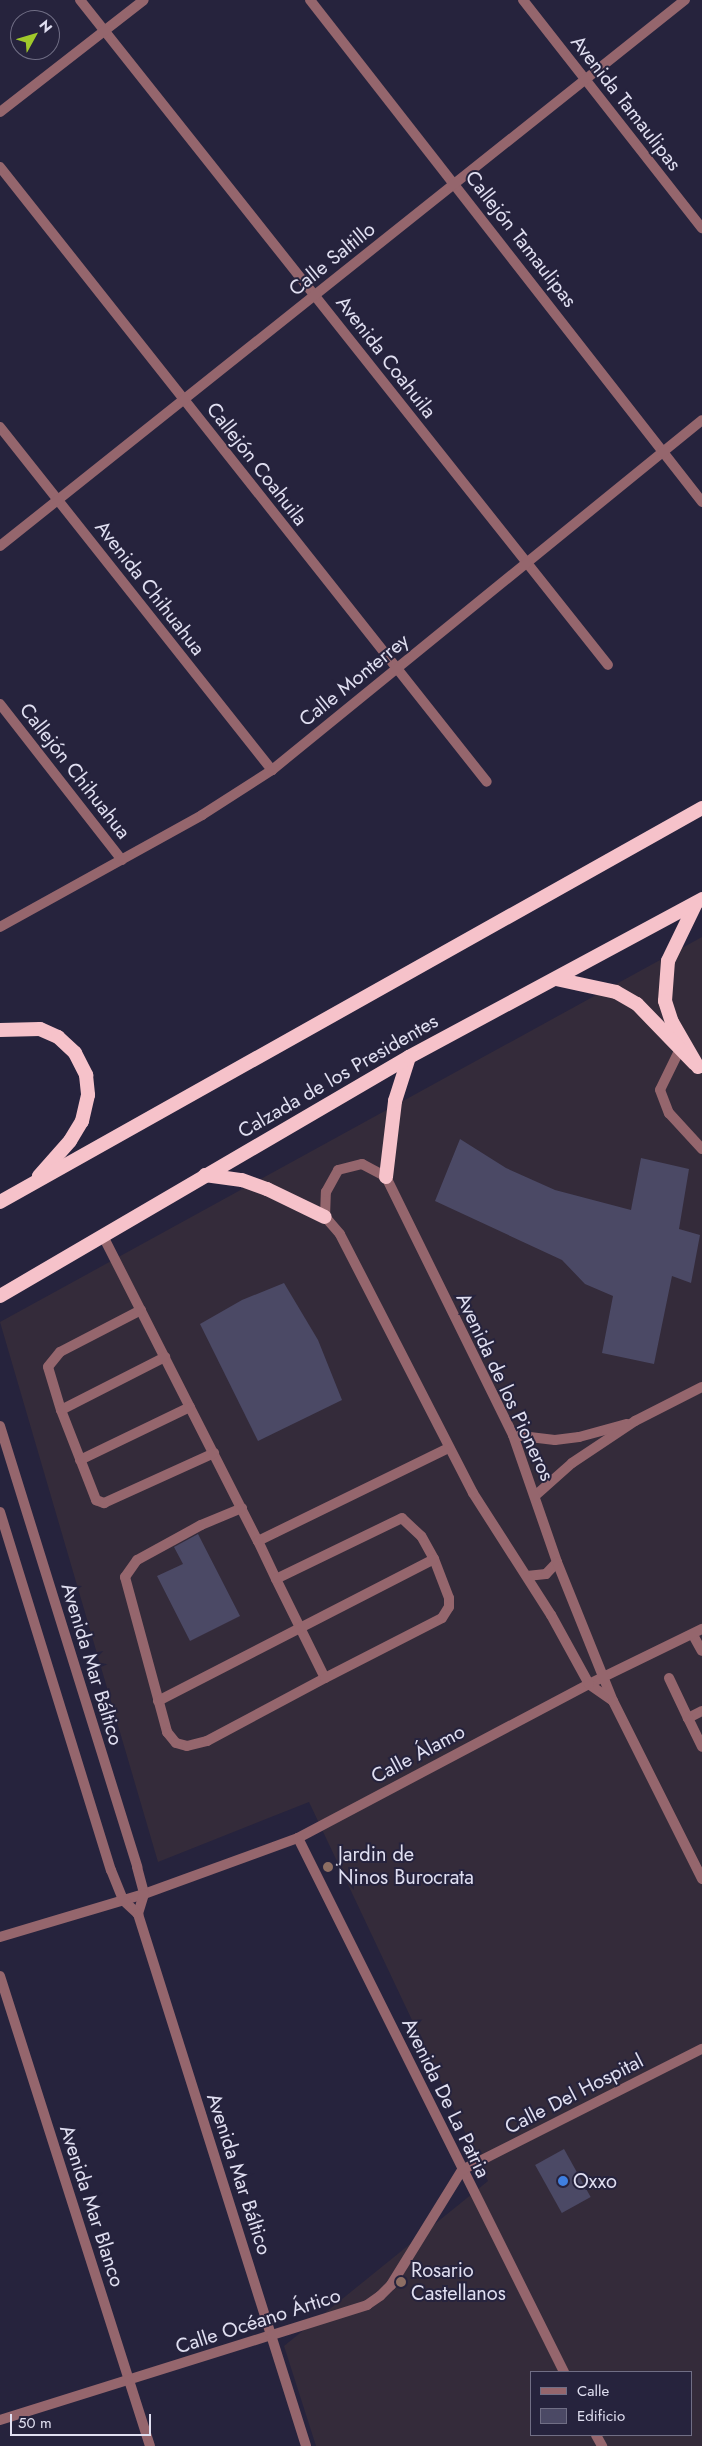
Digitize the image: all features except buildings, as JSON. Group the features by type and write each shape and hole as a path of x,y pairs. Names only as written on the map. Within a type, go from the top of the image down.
{"highway":[{"path":"0,1202 702,808"},
{"path":"699,901 668,960 665,1001 672,1022 700,1069"},
{"name":"Calzada de los Presidentes","path":"0,1296 409,1056 699,901"},
{"path":"556,978 616,992 637,1004 679,1051 700,1069"},
{"path":"0,1030 40,1029 58,1037 75,1053 86,1075 88,1095 82,1121 70,1141 31,1184"},
{"path":"386,1177 395,1101 409,1056"},
{"path":"205,1175 242,1180 267,1189 325,1217"}],"street":[{"name":"Avenida Coahuila","path":"80,0 608,665"},
{"path":"0,112 144,0"},
{"name":"Callejón Tamaulipas","path":"310,0 455,183 702,502"},
{"name":"Avenida Tamaulipas","path":"523,0 702,228"},
{"name":"Calle Saltillo","path":"0,546 686,0"},
{"name":"Callejón Coahuila","path":"0,167 487,782"},
{"name":"Calle Monterrey","path":"0,927 122,860 272,770 702,420"},
{"name":"Avenida Chihuahua","path":"0,427 272,770"},
{"name":"Callejón Chihuahua","path":"0,704 122,860"},
{"path":"679,1051 660,1090 669,1113 702,1149"},
{"path":"325,1217 326,1192 338,1170 362,1164 386,1177"},
{"name":"Avenida de los Pioneros","path":"386,1177 513,1435 536,1494 557,1562 613,1701 702,1879"},
{"name":"Avenida de los Pioneros","path":"325,1217 340,1234 473,1493 527,1576 589,1684 613,1701"},
{"path":"104,1236 326,1678"},
{"path":"142,1310 60,1352 51,1361 49,1372 61,1410 96,1500 102,1503 214,1453"},
{"path":"61,1410 165,1357"},
{"path":"536,1494 572,1463 635,1421 702,1387"},
{"path":"80,1460 190,1407"},
{"path":"513,1435 555,1440 579,1437 635,1421"},
{"name":"Avenida Mar Báltico","path":"0,1426 144,1894"},
{"path":"258,1541 449,1448"},
{"path":"242,1508 193,1529 137,1560 128,1568 125,1577 158,1701 172,1739 187,1746 206,1740 447,1613 450,1598 434,1559 420,1536 402,1518 276,1578"},
{"name":"Avenida Mar Báltico","path":"0,1512 123,1900 138,1914 306,2446"},
{"path":"158,1701 434,1559"},
{"path":"527,1576 546,1574 557,1562"},
{"path":"698,1632 702,1651"},
{"name":"Calle Álamo","path":"0,1937 144,1894 298,1838 589,1684 604,1679 698,1632"},
{"path":"669,1678 702,1747"},
{"path":"688,1718 702,1711"},
{"name":"Avenida De La Patria","path":"298,1838 563,2371"},
{"path":"138,1914 144,1894"},
{"name":"Avenida Mar Blanco","path":"0,1976 150,2446"},
{"name":"Calle Del Hospital","path":"462,2170 702,2049"},
{"name":"Calle Océano Ártico","path":"0,2420 367,2305 391,2285 462,2170"}],"shaded area":[{"path":"702,937 702,2446 316,2446 284,2346 488,2181 309,1802 158,1862 0,1322"}],"place":[{"name":"Jardin de Ninos Burocrata","path":"328,1867"},
{"name":"Oxxo","path":"563,2181"},
{"name":"Rosario Castellanos","path":"401,2282"}]}
